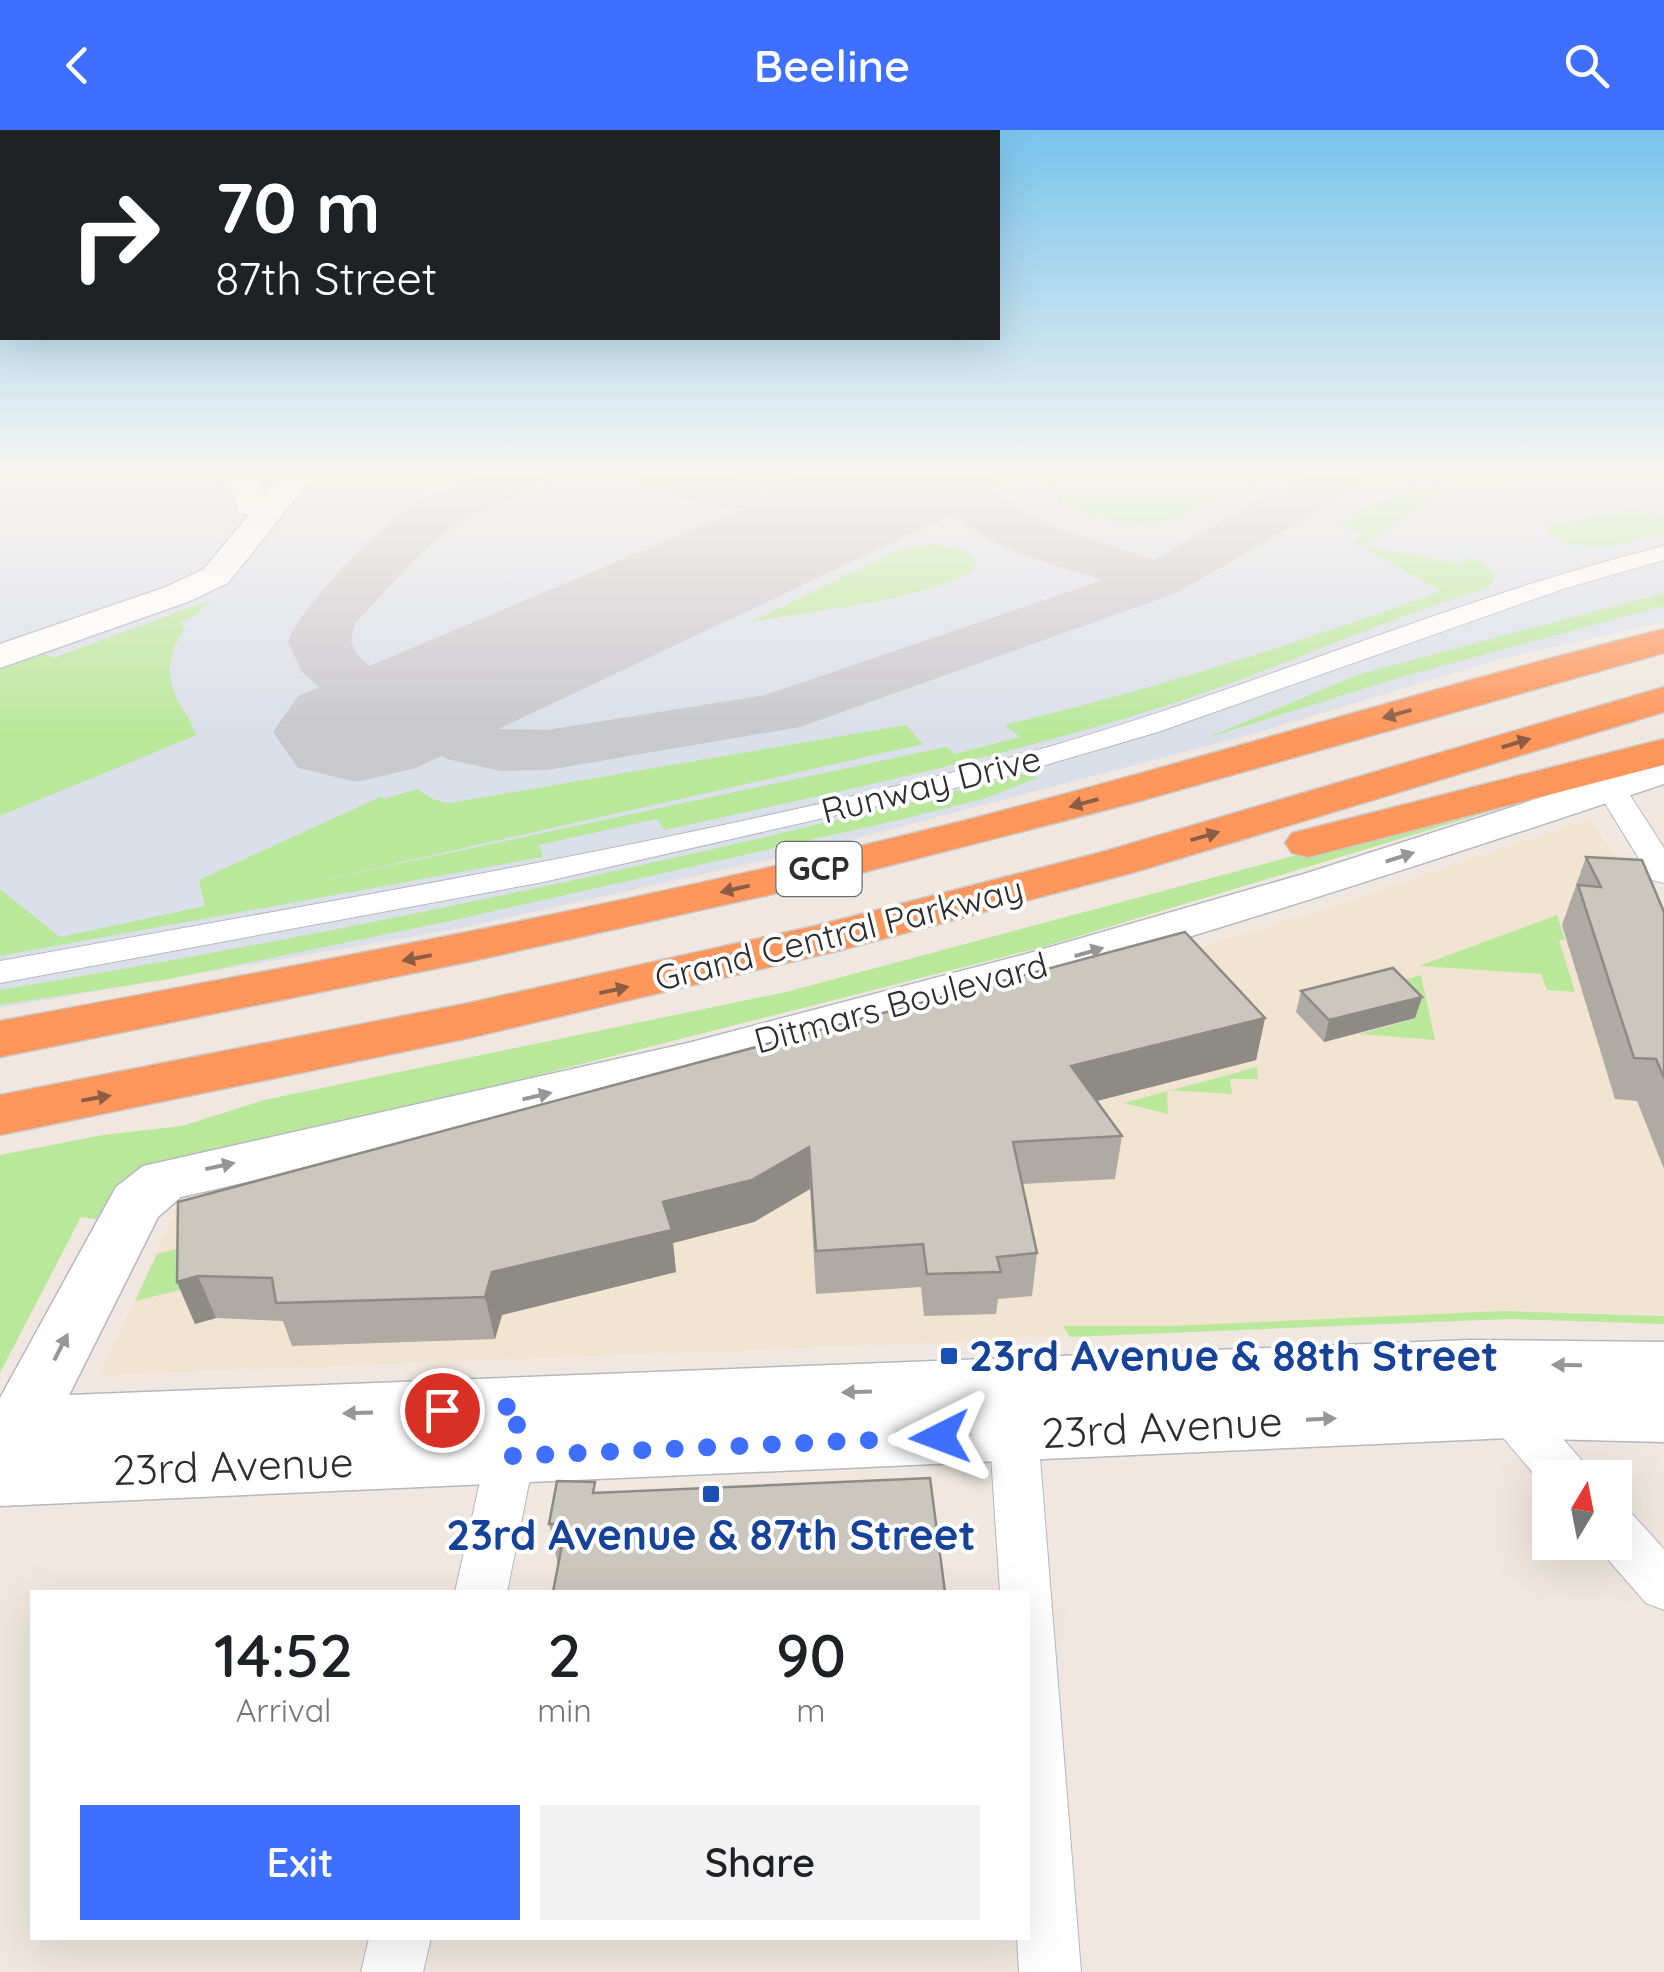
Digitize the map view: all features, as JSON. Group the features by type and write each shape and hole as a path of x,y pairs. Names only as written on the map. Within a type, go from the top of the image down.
{"highway":[{"name":"Grand Central Parkway","path":"0,1039 502,941 900,850 1067,808 1664,638"},
{"name":"Grand Central Parkway","path":"0,1115 382,1041 739,960 1087,870 1664,699"},
{"path":"739,960 1132,888 1664,752"},
{"path":"0,1026 138,1012"}],"street":[{"path":"0,644 190,574 207,560"},
{"path":"0,657 178,594 216,576 229,560"},
{"name":"Runway Drive","path":"0,972 220,935 543,872 997,770 1148,726 1554,584 1642,560"},
{"name":"Ditmars Boulevard","path":"5,1448 134,1206 153,1187 180,1175 477,1110 815,1027 1255,904 1664,770"},
{"path":"1610,787 1664,873"},
{"name":"23rd Avenue","path":"5,1448 516,1431 1490,1388 1664,1368"},
{"path":"1490,1388 1552,1460"},
{"name":"23rd Avenue","path":"1490,1388 1664,1414"},
{"path":"1012,1410 1026,1590"},
{"path":"481,1590 516,1431"},
{"path":"1632,1550 1664,1586"},
{"path":"1030,1645 1050,1972"},
{"path":"392,1972 400,1940"}],"shaded area":[{"path":"0,560 1664,560 1664,622 1501,659 1256,733 816,849 461,928 0,1008"},
{"path":"1590,819 1664,930 1664,1314 1503,1311 932,1343 99,1375 178,1206 607,1108 1000,1006 1307,915"}],"green space":[{"path":"878,560 976,561 974,569 932,588 869,603 751,622"},
{"path":"1386,560 1465,564 1463,560 1479,560 1496,575 1488,588 1403,616 1237,681 1031,745 664,830 657,819 539,845 543,857 0,956 0,889 60,937 205,906 199,880 380,797 417,789 449,803 906,725 923,744 318,881 946,747 955,754 1020,737 1005,725 1224,664 1441,591"},
{"path":"1664,593 1664,606 1394,679 1204,739 1360,674"},
{"path":"211,600 194,617 179,622 185,629 170,662 175,695 197,735 0,816 0,670 44,654 53,658"},
{"path":"1028,773 1037,778 983,799 899,820 455,920 169,979 0,1005 0,990 516,892"},
{"path":"1498,801 1515,804 1043,947 476,1091 155,1162 119,1189 99,1220 81,1217 0,1373 0,1155 103,1135 182,1126 264,1100 786,992"},
{"path":"1557,915 1565,940 1559,940 1575,992 1547,990 1541,974 1419,966"},
{"path":"1421,975 1435,1040 1359,1034 1414,1019 1399,981"},
{"path":"1257,1067 1258,1079 1230,1079 1232,1094 1171,1090"},
{"path":"1167,1091 1168,1114 1124,1103"},
{"path":"176,1249 180,1290 135,1301 157,1254"},
{"path":"1503,1311 1664,1316 1664,1324 1509,1319 1070,1337 1063,1326 1171,1326"}],"building":[{"path":"1586,857 1642,860 1664,912 1664,1078 1656,1059 1634,1058 1578,885 1601,887"},
{"path":"1185,932 1265,1018 1071,1066 1122,1136 1013,1142 1037,1253 997,1257 1001,1272 927,1274 923,1244 816,1251 809,1147 752,1180 663,1202 672,1230 492,1272 485,1297 276,1303 272,1278 198,1276 177,1282 178,1202"},
{"path":"1393,968 1422,997 1329,1020 1301,991"},
{"path":"930,1478 945,1590 553,1590 566,1524 549,1524 557,1481 595,1482 593,1493"}],"taxiway":[{"path":"386,560 324,624 319,642 324,659 346,678 471,745 501,751 547,750 777,713 1159,580"},
{"path":"1097,560 1159,580"},
{"path":"1159,580 1194,560"}],"runway":[{"path":"357,732 742,560"}],"place":[{"name":"23rd Avenue & 88th Street","path":"949,1356"},
{"name":"23rd Avenue & 87th Street","path":"711,1494"}],"route":[{"path":"442,1410 520,1406 512,1456 940,1437"}]}
